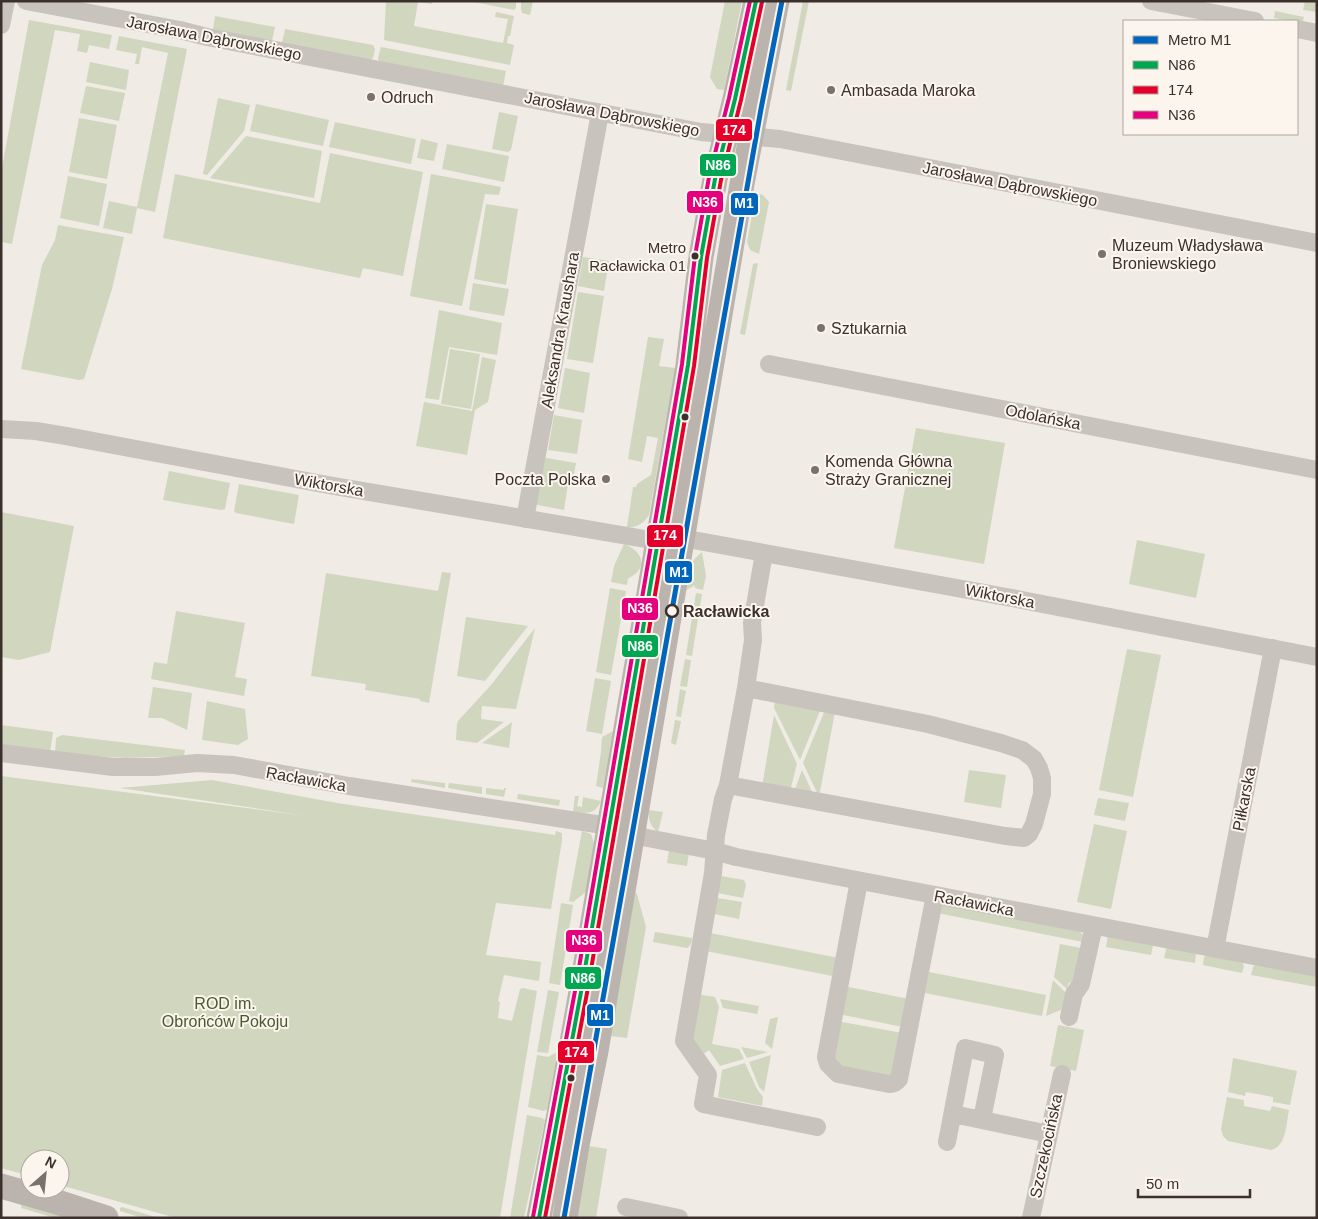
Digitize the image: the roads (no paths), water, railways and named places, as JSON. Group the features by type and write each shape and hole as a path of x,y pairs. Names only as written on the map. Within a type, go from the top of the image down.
{"main road":[{"path":"539,1218 561,1104 688,365 701,257 714,185 756,1"},
{"path":"565,1218 577,1145 596,1051 742,184 777,1"},
{"path":"1,1186 106,1218"}],"street":[{"path":"1,25 6,1"},
{"name":"Jarosława Dąbrowskiego","path":"26,1 702,132 780,139 1317,243"},
{"path":"1151,1 1190,5 1251,20"},
{"path":"1298,29 1317,33"},
{"name":"Aleksandra Kraushara","path":"526,519 600,112"},
{"name":"Odolańska","path":"768,364 1317,470"},
{"name":"Wiktorska","path":"1,430 36,431 66,436 322,484 657,541"},
{"name":"Wiktorska","path":"682,538 1008,597 1317,657"},
{"path":"764,553 752,623 753,640 746,688 728,785 723,799 716,835 713,873 684,1041 708,1076 703,1104 817,1127"},
{"name":"Piłkarska","path":"1216,949 1273,648"},
{"path":"728,785 1018,838 1024,838 1032,830 1042,794 1040,768 1034,759 1022,750 928,724 746,688"},
{"name":"Racławicka","path":"1,754 113,767 155,767 197,763 234,766 349,786 609,826"},
{"name":"Racławicka","path":"632,835 715,851 736,857 1317,968"},
{"path":"859,880 826,1056 828,1064 838,1074 893,1084 899,1079 935,895"},
{"path":"1069,1017 1074,994 1080,984 1094,926"},
{"path":"947,1142 965,1048 995,1055 982,1119"},
{"name":"Szczekocińska","path":"1031,1218 1062,1074"},
{"path":"953,1114 1049,1134"},
{"path":"626,1207 679,1218"}],"metro line":[{"name":"M1","path":"564,1218 761,109 782,1"}],"place":[{"name":"Ambasada Maroka","path":"831,90"},
{"name":"Odruch","path":"371,97"},
{"name":"Muzeum Władysława Broniewskiego","path":"1102,254"},
{"name":"Metro Racławicka 01","path":"695,256"},
{"name":"Sztukarnia","path":"821,328"},
{"name":"Komenda Główna Straży Granicznej","path":"815,470"},
{"name":"Poczta Polska","path":"606,479"},
{"name":"Racławicka","path":"672,611"}],"park label":[{"name":"ROD im. Obrońców Pokoju","path":"225,1012"}]}
